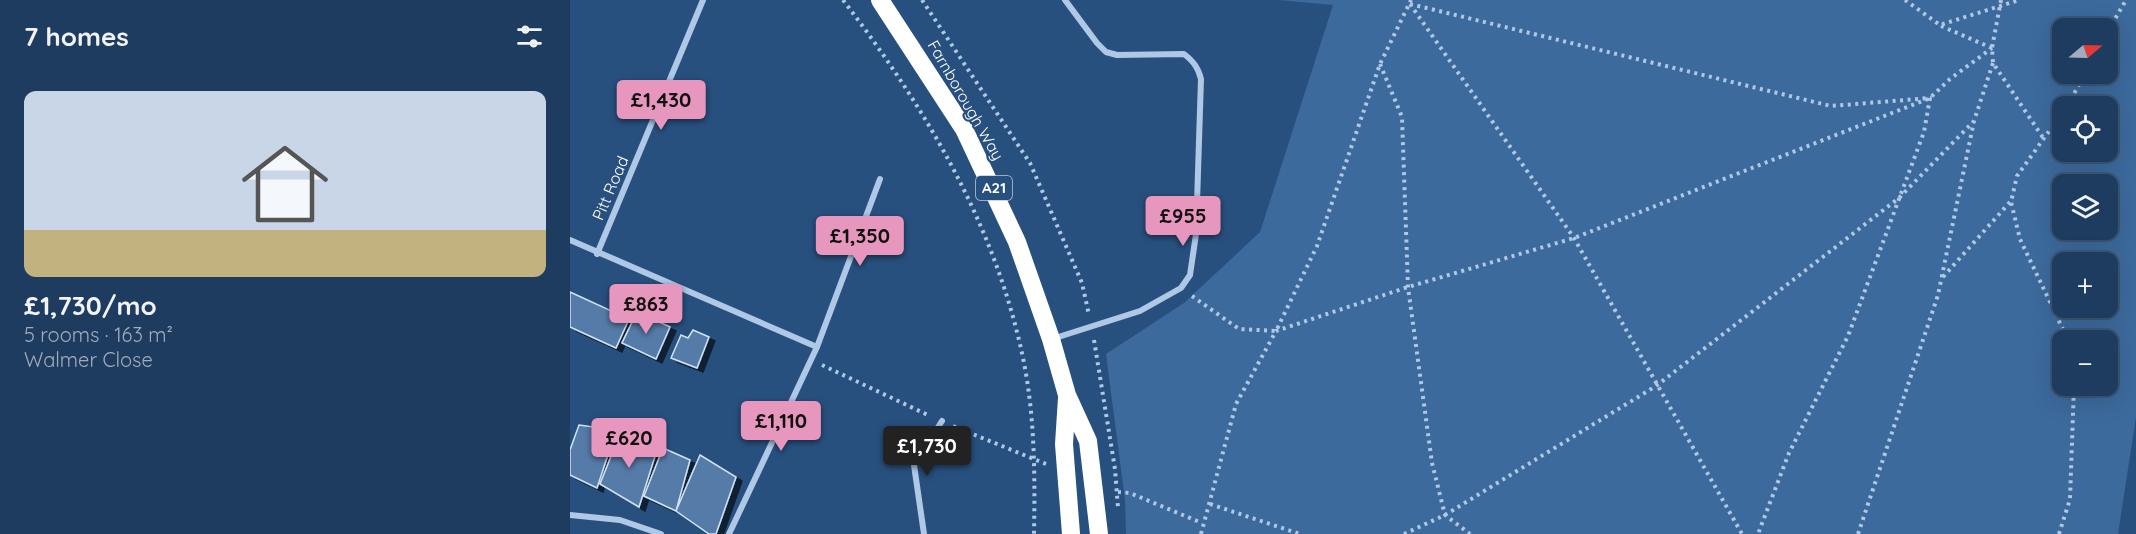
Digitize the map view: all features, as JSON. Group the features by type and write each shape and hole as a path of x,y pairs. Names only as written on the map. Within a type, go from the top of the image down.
{"highway":[{"name":"Farnborough Way","path":"880,0 941,91 983,165 1017,242 1051,339 1067,394 1088,441 1100,534"},
{"name":"Farnborough Way","path":"1067,394 1064,444 1068,469 1071,534"}],"street":[{"name":"Pitt Road","path":"597,254 703,0"},
{"path":"1051,339 1140,311 1181,288 1190,275 1194,255 1201,79 1192,60 1184,54 1117,55 1106,52 1065,0"},
{"path":"729,534 817,347 880,180"},
{"path":"570,240 597,254 817,347"},
{"path":"924,534 914,465 942,422"},
{"path":"570,515 620,520 661,534"}],"path":[{"path":"843,0 884,54 931,127 959,179 990,247 1014,319 1023,359 1035,461 1034,534"},
{"path":"922,0 1030,164 1082,284 1118,492 1130,493 1202,523"},
{"path":"1905,0 1940,26 1992,48"},
{"path":"1858,534 1941,279 1974,121 1993,63 1992,48 2001,0"},
{"path":"1940,26 2001,8 2019,0"},
{"path":"2116,18 2126,0"},
{"path":"1201,534 1202,523 1236,404 1276,331 1317,246 1380,64 1411,2"},
{"path":"1411,2 1831,106 1930,98"},
{"path":"1411,2 1574,238 1742,534"},
{"path":"1181,288 1239,329 1276,331 1408,287 1574,238 1930,98 1950,79 1992,48"},
{"path":"1993,63 2044,139"},
{"path":"1380,64 1402,117 1408,287 1423,413 1445,515 1470,534"},
{"path":"1758,534 1789,453 1848,336 1924,132 1930,98"},
{"path":"1404,534 1445,515 1656,386 1899,198 1974,121"},
{"path":"2052,127 2017,176 2011,202 2020,239 2063,330"},
{"path":"1941,279 2011,202"},
{"path":"811,359 942,422 1035,461 1068,469"},
{"path":"2059,534 2070,499 2074,396"},
{"path":"1093,469 1115,469"},
{"path":"1209,504 1300,534"}],"shaded area":[{"path":"1279,0 2136,0 2136,417 2118,534 1126,534 1125,500 1106,354 1184,303 1260,232 1333,5"}],"building":[{"path":"570,292 629,319 616,348 570,327"},
{"path":"637,312 670,327 656,359 622,343"},
{"path":"693,330 709,337 697,368 671,358 681,335 688,338"},
{"path":"579,425 616,430 597,488 570,475 570,450"},
{"path":"620,434 657,450 639,507 600,484"},
{"path":"663,448 690,460 676,511 644,496"},
{"path":"700,455 736,477 716,534 709,534 676,511"}]}
